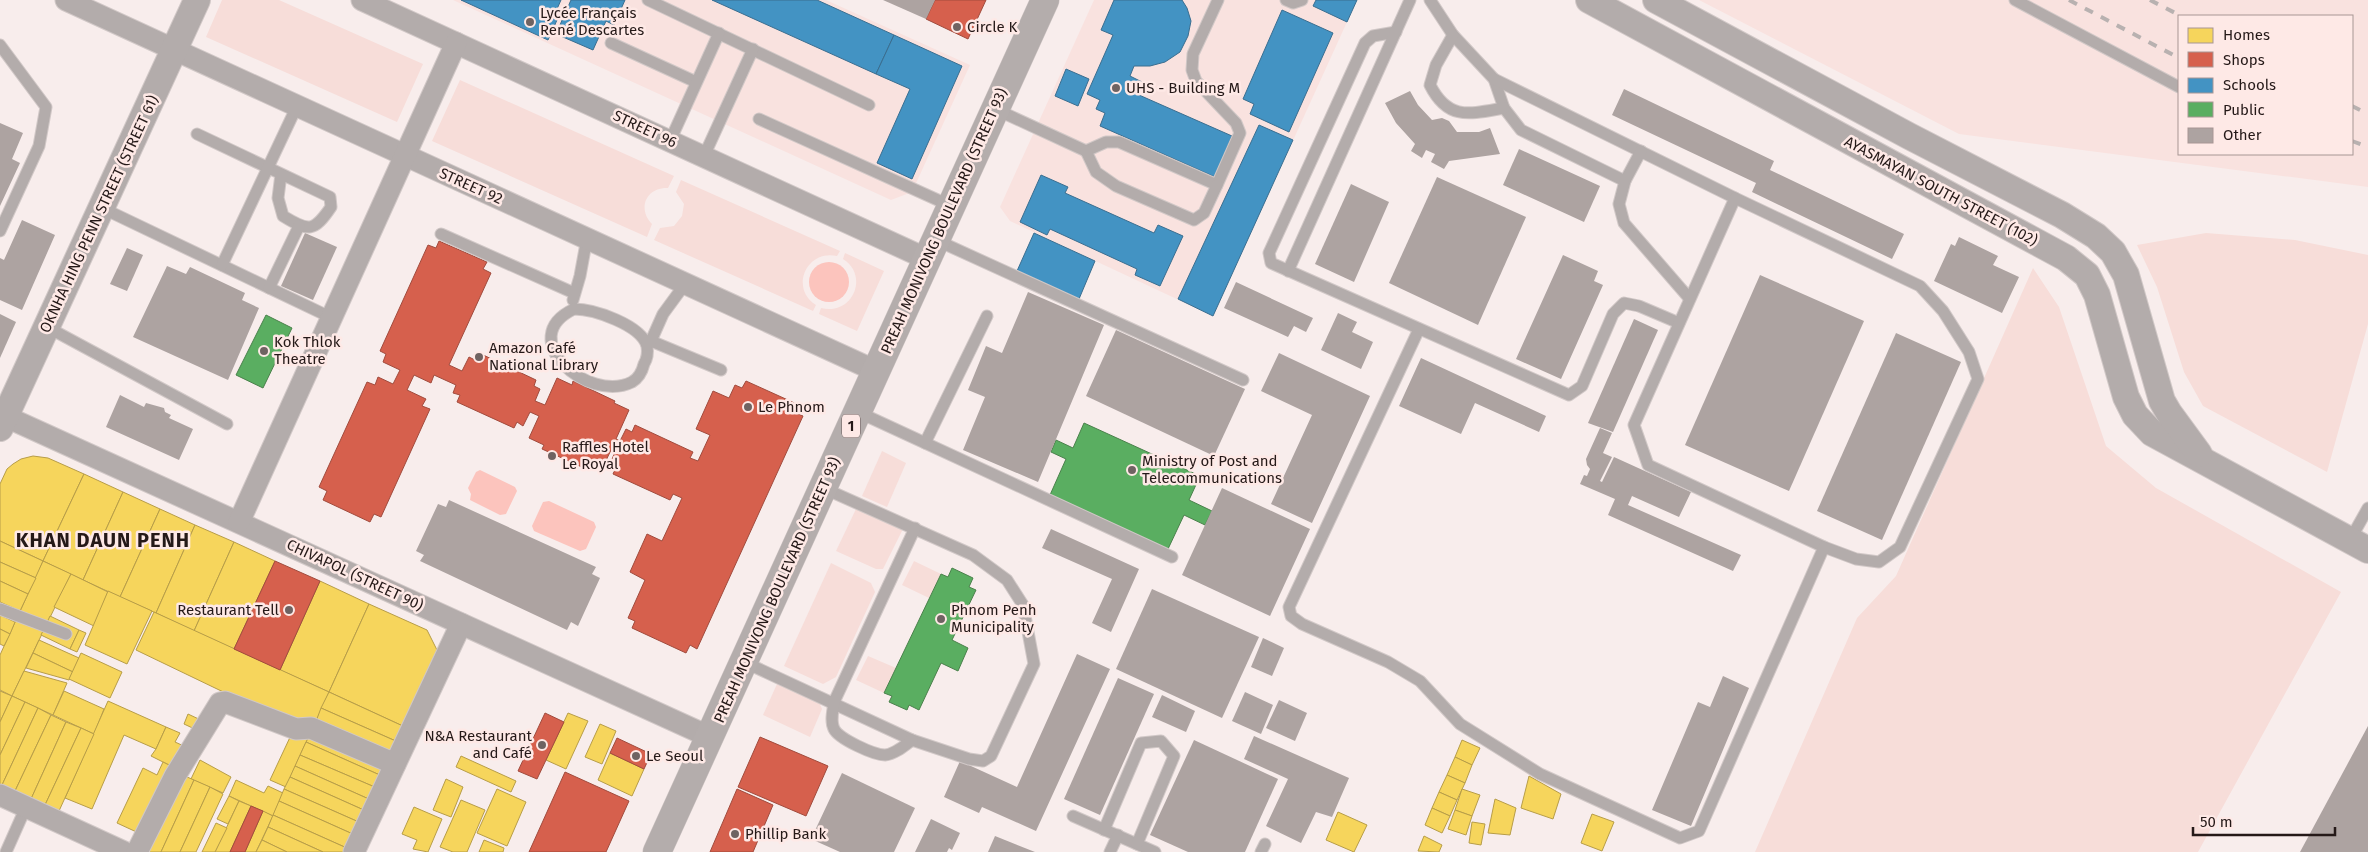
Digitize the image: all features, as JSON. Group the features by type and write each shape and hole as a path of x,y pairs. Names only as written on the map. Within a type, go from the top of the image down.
{"highway":[{"name":"PREAH MONIVONG BOULEVARD (STREET 93)","path":"657,852 1045,0"}],"street":[{"name":"STREET 92","path":"66,0 876,371"},
{"name":"OKNHA HING PENN STREET (STREET 61)","path":"2,419 47,327 197,0"},
{"name":"STREET 96","path":"362,0 704,156 931,249"},
{"name":"AYASMAYAN SOUTH STREET (102)","path":"1589,0 2066,258 2087,275 2097,295 2126,397 2135,415 2152,434 2359,545"},
{"name":"AYASMAYAN SOUTH STREET (102)","path":"1656,0 1909,136 2062,215 2096,236 2113,252 2126,275 2162,401 2204,461"},
{"path":"239,522 456,43"},
{"path":"1895,166 1909,136"},
{"name":"CHIVAPOL (STREET 90)","path":"2,419 239,522 710,737"},
{"path":"354,852 461,624"},
{"path":"137,852 175,776 220,703 225,702 296,729 310,728 394,764"},
{"path":"0,795 124,852"}],"lane":[{"path":"648,0 870,104"},
{"path":"995,109 1086,151 1096,172 1116,186 1194,220 1204,213 1240,133 1236,123 1196,80 1192,70 1193,54 1218,0"},
{"path":"1286,0 1293,3 1302,0"},
{"path":"1288,271 1410,0"},
{"path":"1430,0 1453,35 1494,79 1735,198 1920,286 1943,311 1969,352 1978,380 1900,547 1879,562 1856,559 1824,547 1648,466 1634,425 1735,198"},
{"path":"2015,0 2178,86"},
{"path":"1396,32 1373,36 1365,43 1269,253 1271,263 1569,395 1582,386 1613,314 1624,303 1639,306 1679,323"},
{"path":"670,141 718,33"},
{"path":"1453,35 1436,65 1430,84 1436,97 1448,109 1467,115 1504,108"},
{"path":"611,43 696,82"},
{"path":"0,46 46,107 40,146 0,231"},
{"path":"704,156 753,49"},
{"path":"1494,79 1504,108 1521,130 1625,181"},
{"path":"222,266 297,106"},
{"path":"759,119 951,206"},
{"path":"197,134 330,197 331,207 320,224 308,227 299,226 283,216 278,198 281,174"},
{"path":"1086,151 1106,142 1119,142 1217,185"},
{"path":"1641,151 1625,181 1619,204 1624,223 1689,298"},
{"path":"102,208 332,318"},
{"path":"269,288 299,226"},
{"path":"441,234 574,293"},
{"path":"572,310 574,293 580,276 587,238"},
{"path":"931,249 1244,380"},
{"path":"685,284 663,314 649,342 643,369 633,382 619,386 604,386 586,380 558,360 551,344 551,332 563,314 572,310 584,309 611,317 649,342 721,370"},
{"path":"925,443 987,316"},
{"path":"47,327 227,424"},
{"path":"1419,329 1289,608 1291,616 1302,624 1388,662 1420,681 1460,724 1540,774 1680,838 1700,831 1824,547"},
{"path":"858,412 1172,557"},
{"path":"744,662 834,702 912,740 969,759 983,761 990,756 1034,664 1023,605 1007,580 973,555 823,488"},
{"path":"2359,545 2368,508"},
{"path":"912,740 898,750 884,755 845,741 835,731 832,721 834,702 915,528"},
{"path":"0,609 66,634"},
{"path":"1104,830 1141,743 1161,741 1174,756 1137,844"},
{"path":"6,852 26,807"},
{"path":"1073,816 1155,852"},
{"path":"1110,852 1118,835"}],"shaded area":[{"path":"222,0 279,0 423,64 397,122 206,37"},
{"path":"453,0 826,0 970,65 912,192 891,200"},
{"path":"1094,0 1357,0 1213,316 1010,221 1000,207"},
{"path":"1699,0 2368,0 2368,187 1959,134"},
{"path":"460,80 674,176 668,188 654,191 646,200 645,212 652,224 647,237 432,141"},
{"path":"681,180 840,251 837,256 826,255 817,258 805,272 803,280 804,289 808,298 816,305 813,311 654,240 660,228 674,226 682,216 684,204 676,192"},
{"path":"2206,233 2295,240 2368,255 2368,324 2327,472 2203,406 2184,372 2157,287 2137,245"},
{"path":"845,253 884,271 857,331 819,314 821,308 832,309 841,306 854,293 855,275 851,266 843,259"},
{"path":"825,262 833,262 840,265 846,271 849,282 846,293 840,299 833,302 825,302 818,299 812,293 809,286 809,278 812,271 818,265"},
{"path":"2033,268 2059,307 2106,446 2156,488 2341,592 2198,852 1755,852 1857,618 1896,576"},
{"path":"882,451 906,463 887,507 862,496"},
{"path":"480,470 515,487 517,491 506,514 500,515 470,500 471,494 468,488 476,472"},
{"path":"549,501 594,522 596,527 586,549 580,551 534,531 532,526 543,502"},
{"path":"856,509 903,529 883,569 876,569 836,551"},
{"path":"914,561 941,574 929,598 902,585"},
{"path":"831,563 871,583 875,592 836,677 823,684 784,666"},
{"path":"868,656 896,668 884,693 856,680"},
{"path":"777,684 819,702 822,709 810,737 763,715"}],"building: Homes":[{"path":"33,456 48,458 84,474 43,561 0,541 0,484 7,469 21,459"},
{"path":"84,474 123,492 83,580 43,561"},
{"path":"123,492 160,509 120,597 83,580"},
{"path":"160,509 195,525 156,613 120,597"},
{"path":"195,525 234,542 194,631 156,613"},
{"path":"0,541 43,561 36,578 0,562"},
{"path":"234,542 275,561 234,649 194,631"},
{"path":"43,561 71,574 12,696 0,690 0,655"},
{"path":"0,562 36,578 28,594 0,581"},
{"path":"71,574 108,592 94,626 54,607"},
{"path":"0,581 28,594 20,611 0,602"},
{"path":"320,581 369,604 329,692 280,670"},
{"path":"108,591 152,611 127,664 85,645"},
{"path":"369,604 427,630 437,650 405,727 329,692"},
{"path":"154,612 329,692 315,724 292,725 136,650"},
{"path":"0,615 15,622 10,634 0,629"},
{"path":"50,616 79,630 70,649 41,635"},
{"path":"0,629 10,634 4,646 0,644"},
{"path":"79,630 86,633 77,652 70,649"},
{"path":"39,640 79,658 73,672 33,653"},
{"path":"33,653 73,672 69,680 26,668"},
{"path":"81,653 122,672 110,698 69,679"},
{"path":"24,671 67,683 53,715 12,696"},
{"path":"0,691 12,696 0,722"},
{"path":"64,691 104,709 94,734 53,715"},
{"path":"329,692 405,727 398,742 321,708"},
{"path":"12,696 25,702 0,755 0,722"},
{"path":"108,701 166,727 156,749 124,735 92,809 65,798"},
{"path":"25,702 38,708 2,785 0,784 0,755"},
{"path":"38,708 51,715 15,791 2,785"},
{"path":"321,708 398,742 391,758 315,724"},
{"path":"568,713 588,721 566,769 546,760"},
{"path":"188,714 205,722 201,732 184,724"},
{"path":"51,715 66,722 31,799 15,791"},
{"path":"66,722 81,728 45,805 31,799"},
{"path":"600,724 616,731 602,764 585,757"},
{"path":"166,727 180,733 175,742 186,747 175,768 151,756"},
{"path":"81,728 94,734 59,811 45,805"},
{"path":"311,731 387,765 382,776 306,742"},
{"path":"311,731 286,787 270,780 292,733"},
{"path":"1462,740 1480,748 1472,765 1455,757"},
{"path":"306,742 382,776 377,788 300,755"},
{"path":"610,753 644,769 632,796 598,780"},
{"path":"300,755 377,788 371,800 295,766"},
{"path":"461,756 516,781 511,792 456,767"},
{"path":"1455,757 1472,765 1465,783 1447,775"},
{"path":"200,760 231,777 223,793 191,779"},
{"path":"163,762 175,768 143,835 117,823 143,768 157,775"},
{"path":"295,766 371,800 366,811 290,777"},
{"path":"178,773 194,780 161,852 148,852"},
{"path":"1447,775 1465,783 1457,800 1439,792"},
{"path":"1529,776 1561,794 1553,819 1521,808"},
{"path":"290,777 366,811 361,823 284,789"},
{"path":"446,779 463,787 451,817 433,810"},
{"path":"194,780 210,787 180,852 161,852"},
{"path":"236,780 264,793 268,786 283,793 273,816 229,796"},
{"path":"210,787 223,794 196,852 180,852"},
{"path":"284,789 361,823 355,835 279,801"},
{"path":"497,789 526,802 507,846 477,833"},
{"path":"1462,789 1480,795 1472,816 1455,810"},
{"path":"1439,792 1457,800 1450,816 1432,808"},
{"path":"229,796 239,801 228,824 217,819"},
{"path":"1495,799 1516,808 1510,835 1488,833"},
{"path":"461,800 485,810 467,852 453,852 440,847"},
{"path":"239,801 251,806 230,852 215,852"},
{"path":"279,801 355,835 349,849 273,815"},
{"path":"414,807 442,819 428,852 413,849 417,840 402,834"},
{"path":"1432,808 1450,816 1442,833 1425,825"},
{"path":"1455,810 1472,816 1466,835 1448,829"},
{"path":"263,811 273,816 256,852 245,852"},
{"path":"1338,812 1367,825 1354,852 1326,840"},
{"path":"1592,814 1614,822 1602,851 1581,843"},
{"path":"273,815 349,849 348,852 323,852 268,827"},
{"path":"1472,822 1485,824 1481,845 1469,843"},
{"path":"216,823 227,828 215,852 202,852"},
{"path":"268,827 323,852 287,852 262,840"},
{"path":"1424,836 1442,845 1439,852 1418,851"},
{"path":"262,840 287,852 256,852"},
{"path":"484,840 504,848 503,852 479,852"}],"building: Shops":[{"path":"935,0 986,0 968,39 926,19"},
{"path":"439,241 487,262 483,269 491,273 449,365 462,371 469,357 475,360 479,353 536,380 534,386 540,389 535,401 545,405 557,378 572,385 573,381 615,401 614,403 629,410 616,439 620,441 626,429 632,432 635,425 693,452 690,458 698,461 710,435 696,429 713,391 729,398 735,385 742,388 746,381 799,405 796,413 803,416 697,649 690,645 686,653 632,628 635,621 628,618 645,580 630,572 647,534 662,541 682,498 673,494 670,500 613,474 616,467 610,464 615,452 611,450 601,471 586,464 584,468 542,449 544,445 529,438 539,416 530,412 523,426 517,422 514,428 457,402 460,395 453,393 456,385 434,375 431,383 414,375 407,390 426,399 422,406 430,409 381,517 374,514 370,522 323,500 327,491 319,487 367,382 375,385 378,377 393,384 400,370 383,362 386,354 380,351 428,245 436,248"},
{"path":"275,561 320,581 280,670 234,649"},
{"path":"545,713 564,722 537,779 518,771"},
{"path":"760,737 828,766 806,816 738,787"},
{"path":"617,738 651,754 644,769 610,753"},
{"path":"565,772 629,801 606,852 529,852"},
{"path":"737,789 773,805 753,852 710,852"},
{"path":"251,806 263,811 245,852 230,852"}],"building: Schools":[{"name":"Lycée Français René Descartes","path":"461,0 561,0 553,18 557,20 548,40"},
{"path":"571,0 625,0 614,25 606,21 593,50 556,34"},
{"path":"712,0 817,0 894,35 876,74"},
{"name":"UHS - Building M","path":"1114,0 1182,0 1187,8 1191,21 1188,36 1180,52 1165,62 1150,66 1134,66 1130,76 1144,83 1139,95 1232,136 1215,177 1100,126 1105,113 1096,109 1100,100 1087,94 1113,35 1101,30"},
{"path":"1316,0 1357,0 1347,22 1313,6"},
{"path":"1282,10 1333,33 1289,132 1250,114 1254,104 1243,99"},
{"path":"894,35 962,66 912,179 877,163 910,89 876,74"},
{"path":"1066,69 1089,79 1078,106 1055,96"},
{"path":"1259,125 1293,140 1213,316 1178,299"},
{"path":"1041,175 1068,187 1065,193 1154,233 1158,225 1183,236 1160,286 1135,275 1137,269 1050,229 1047,235 1020,222"},
{"path":"1034,233 1095,261 1079,299 1017,271"}],"building: Public":[{"name":"Kok Thlok Theatre","path":"266,315 292,328 263,388 236,375"},
{"path":"1084,423 1200,476 1189,500 1212,511 1205,525 1184,515 1168,549 1050,495 1066,459 1051,452 1056,440 1073,448"},
{"name":"Phnom Penh Municipality","path":"952,568 973,578 969,587 976,590 952,640 968,648 958,671 941,663 919,710 909,705 907,710 889,702 892,696 884,693 941,574 948,577"}],"building: Other":[{"path":"883,0 935,0 926,19"},
{"path":"1624,89 1774,161 1770,170 1904,234 1892,259 1752,192 1756,183 1612,115"},
{"path":"1410,91 1418,105 1432,120 1442,118 1449,121 1457,132 1479,132 1490,128 1500,154 1449,161 1444,169 1431,162 1435,154 1426,150 1422,158 1411,151 1415,144 1396,123 1385,103"},
{"path":"0,123 23,133 12,159 20,163 0,206"},
{"path":"1519,149 1600,186 1584,222 1503,185"},
{"path":"1437,177 1526,217 1478,325 1389,283"},
{"path":"1351,184 1389,202 1354,282 1315,264"},
{"path":"22,220 55,235 22,310 0,300 0,258 4,260"},
{"path":"305,233 337,247 313,300 281,286"},
{"path":"1959,237 1998,256 1993,265 2019,277 2002,313 1934,281 1951,244 1955,246"},
{"path":"127,248 143,255 127,291 110,284"},
{"path":"1563,255 1598,271 1594,281 1603,285 1561,379 1516,359"},
{"path":"167,266 186,274 190,267 245,293 242,300 259,308 228,380 133,337"},
{"path":"1760,275 1864,321 1789,491 1685,445"},
{"path":"1236,282 1313,318 1306,332 1294,326 1288,337 1224,308"},
{"path":"1028,292 1104,325 1038,482 963,450 985,397 968,390 986,346 1002,353"},
{"path":"1338,313 1357,322 1352,332 1373,342 1361,369 1321,350"},
{"path":"0,314 16,322 0,358"},
{"path":"1634,319 1658,330 1613,432 1588,423"},
{"path":"1116,330 1245,389 1214,456 1086,396"},
{"path":"1896,333 1961,362 1882,540 1817,511"},
{"path":"1279,353 1370,396 1312,523 1271,504 1312,415 1261,391"},
{"path":"1421,358 1546,416 1539,432 1475,403 1461,434 1399,406"},
{"path":"120,395 144,407 146,403 164,408 165,412 171,415 169,418 193,429 179,460 106,427"},
{"path":"1600,428 1612,433 1603,453 1612,457 1600,481 1602,482 1614,457 1691,492 1679,517 1632,496 1628,505 1741,555 1733,571 1608,515 1615,499 1580,484 1584,475 1587,476 1590,469 1586,459"},
{"path":"1222,488 1310,529 1270,616 1182,575"},
{"path":"449,500 596,567 592,574 600,578 578,626 571,622 567,630 420,561 424,555 416,551 438,504 446,507"},
{"path":"1051,529 1139,569 1111,632 1092,623 1112,579 1042,548"},
{"path":"1152,589 1259,637 1222,718 1116,669"},
{"path":"1263,638 1284,648 1272,676 1251,667"},
{"path":"1077,654 1110,669 1036,831 982,807 979,813 944,797 960,761 1017,787"},
{"path":"1723,676 1749,688 1691,826 1652,810 1698,702 1710,707"},
{"path":"1118,678 1154,694 1100,815 1064,799"},
{"path":"1245,692 1273,705 1261,734 1232,721"},
{"path":"1162,695 1195,711 1186,732 1152,717"},
{"path":"1279,700 1307,713 1295,741 1266,728"},
{"path":"2368,726 2368,852 2300,852"},
{"path":"1254,736 1349,778 1332,817 1316,812 1301,843 1266,826 1288,779 1244,759"},
{"path":"1194,740 1278,779 1245,852 1188,852 1150,835"},
{"path":"842,773 915,808 894,852 840,852 811,839"},
{"path":"931,819 960,833 952,850 949,848 947,852 915,852"},
{"path":"995,836 1035,852 988,852"}],"railway":[{"path":"2069,0 2178,57"},
{"path":"2150,0 2179,15"},
{"path":"2353,106 2368,114"},
{"path":"2353,141 2368,147"}],"place":[{"name":"Lycée Français René Descartes","path":"530,22"},
{"name":"Circle K","path":"957,27"},
{"name":"UHS - Building M","path":"1116,88"},
{"name":"Kok Thlok Theatre","path":"264,351"},
{"name":"Amazon Café National Library","path":"479,357"},
{"name":"Le Phnom","path":"748,407"},
{"name":"Raffles Hotel Le Royal","path":"552,456"},
{"name":"Ministry of Post and Telecommunications","path":"1132,470"},
{"name":"Restaurant Tell","path":"289,610"},
{"name":"Phnom Penh Municipality","path":"941,619"},
{"name":"N&A Restaurant and Café","path":"542,745"},
{"name":"Le Seoul","path":"636,756"},
{"name":"Phillip Bank","path":"735,834"}],"district":[{"name":"KHAN DAUN PENH","path":"103,540"}]}
